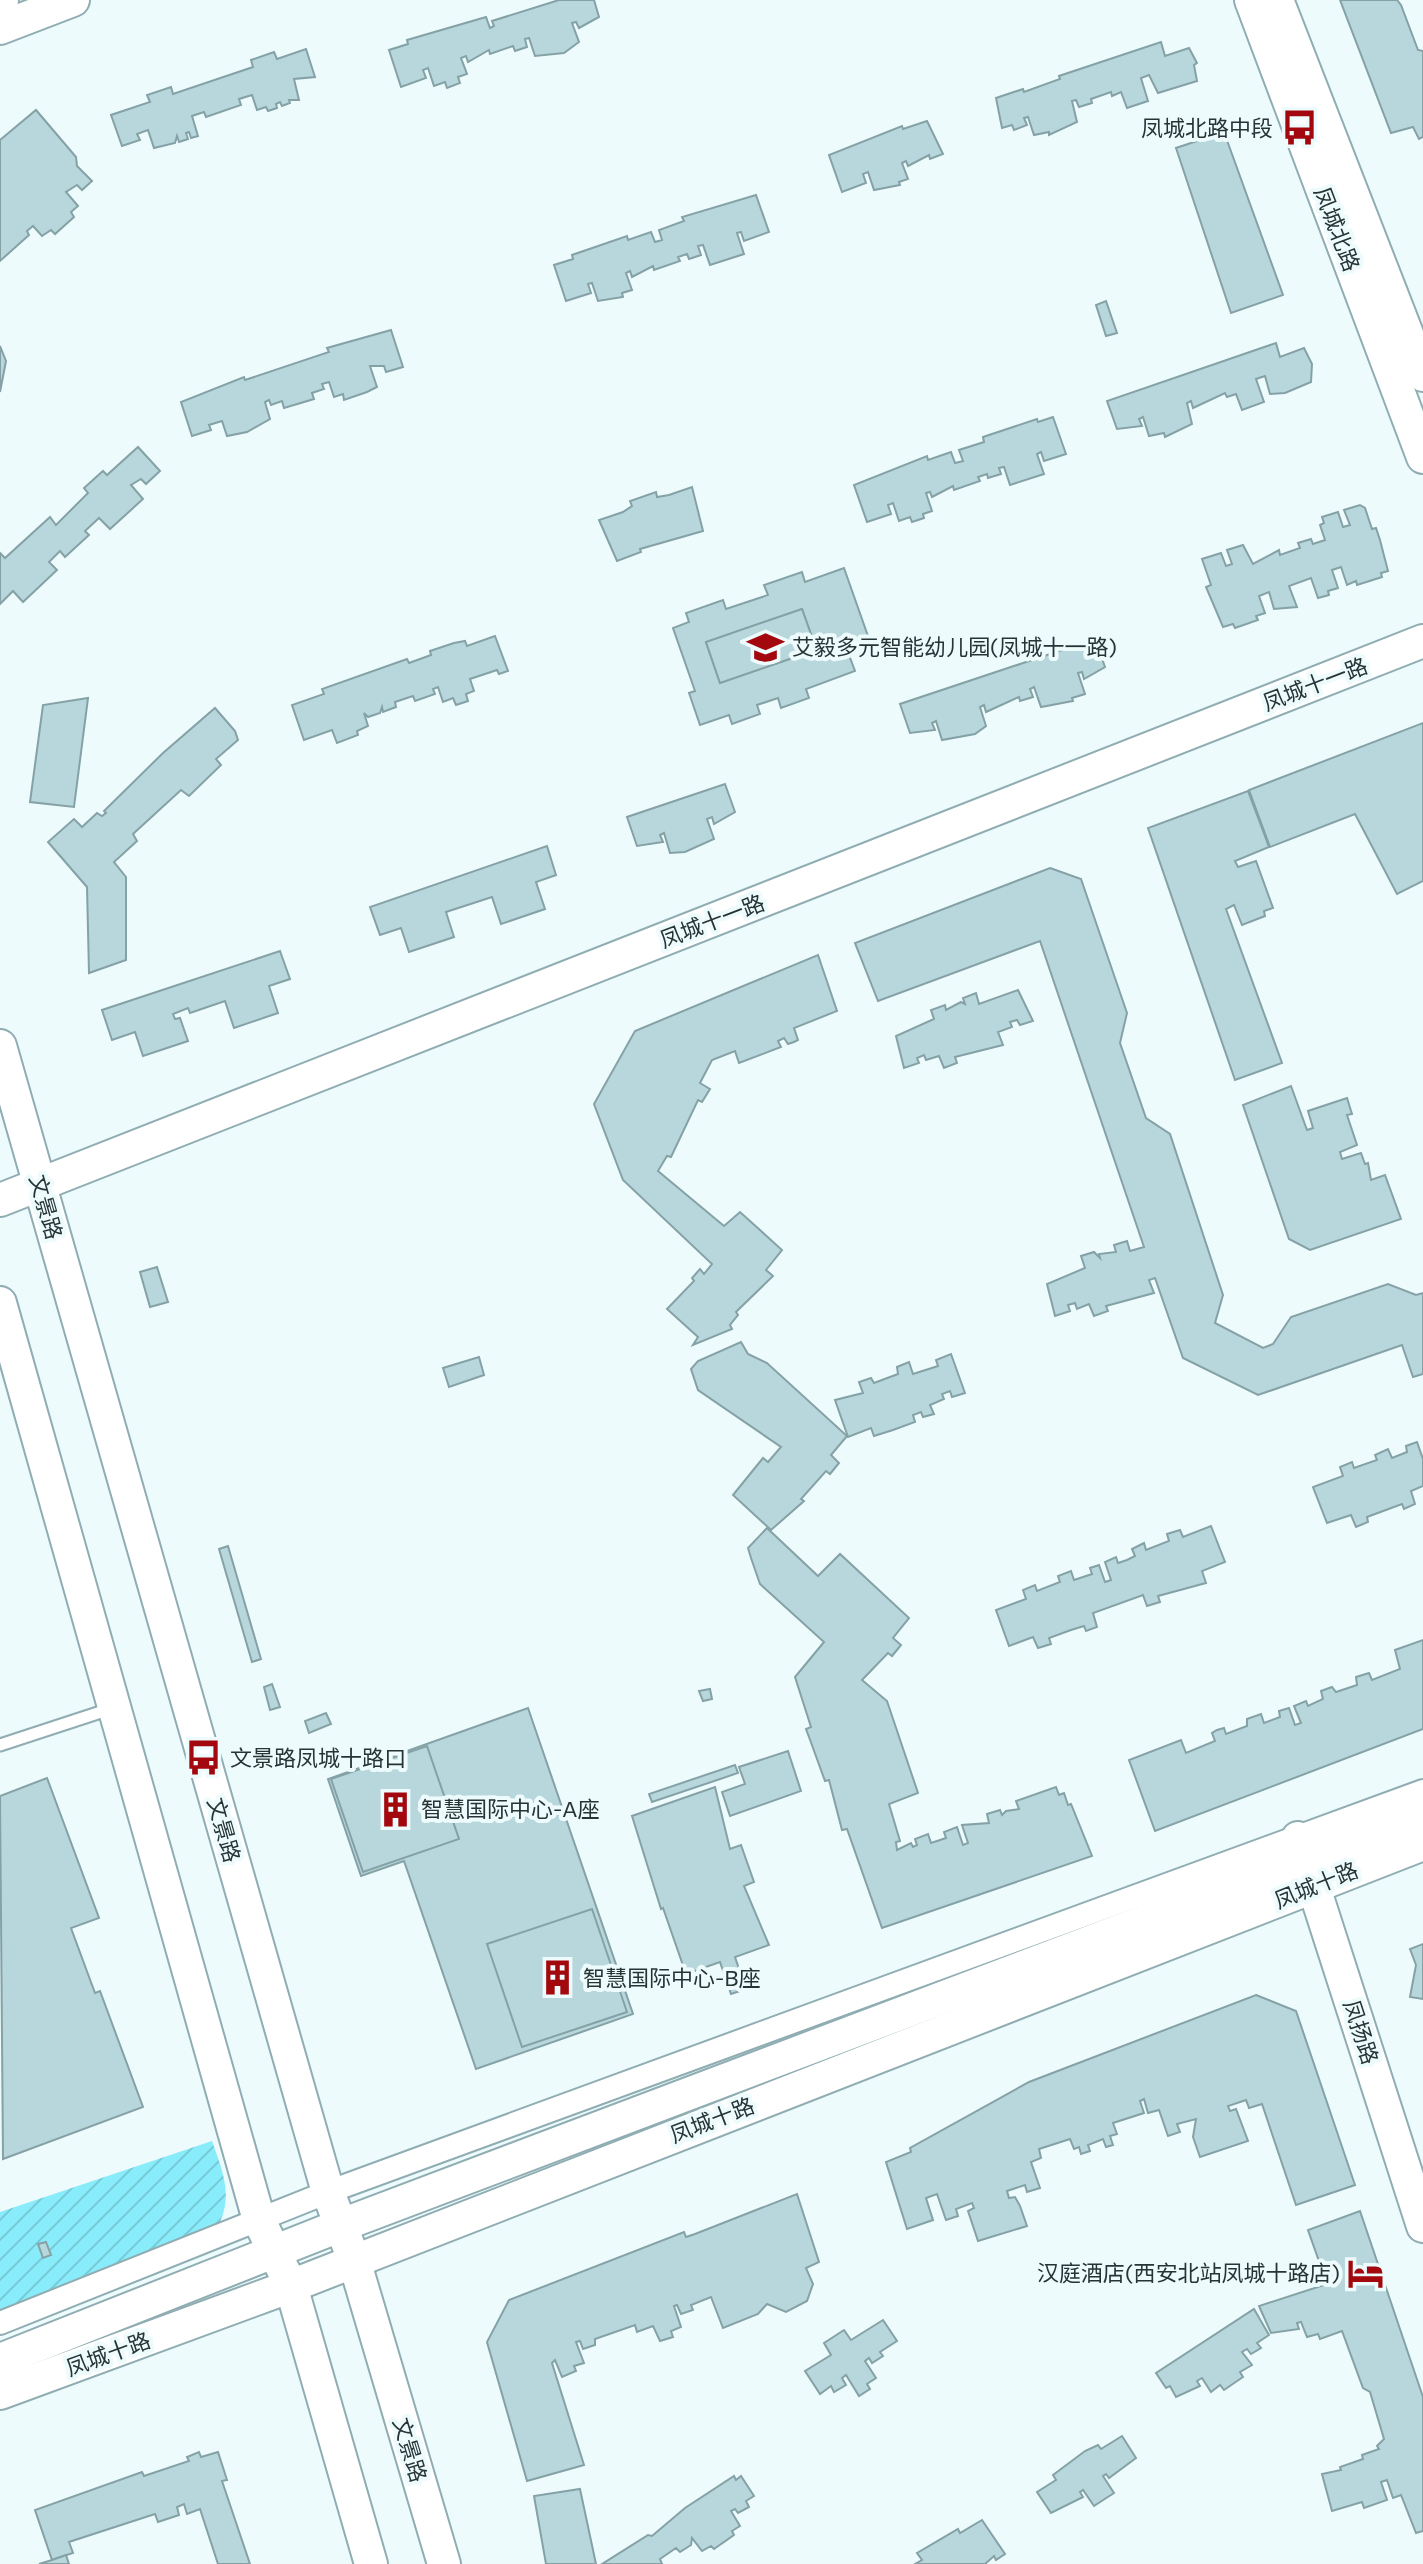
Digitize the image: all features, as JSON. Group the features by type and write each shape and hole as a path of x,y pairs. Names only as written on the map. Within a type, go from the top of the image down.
{"main road":[{"path":"0,28 73,0"},
{"name":"凤城北路","path":"1251,0 1423,457"},
{"name":"凤城北路","path":"1277,0 1423,375"},
{"name":"凤城十一路","path":"0,1200 1423,641"},
{"name":"文景路","path":"0,1046 328,2192 354,2260 444,2564"},
{"path":"0,1303 259,2220 291,2286 371,2564"},
{"name":"凤城十路","path":"0,2360 339,2226 1423,1816"},
{"name":"凤城十路","path":"0,2393 291,2286 1306,1862 1423,1844"},
{"name":"凤扬路","path":"1306,1862 1423,2226"}],"street":[{"path":"0,2323 328,2192 1306,1862 1423,1791"}],"lane":[{"path":"0,1745 114,1707"}],"shaded area":[{"path":"212,2141 226,2195 217,2228 0,2325 0,2212"}],"building":[{"path":"559,0 594,0 599,17 579,28 576,22 572,23 579,42 564,53 535,56 529,38 525,39 527,47 515,51 513,46 490,54 489,50 468,62 466,56 461,58 467,74 458,77 460,83 447,88 445,82 434,86 428,68 423,70 426,78 401,87 389,50 408,44 407,40 486,17 490,28 494,26 492,21"},
{"path":"1340,0 1397,0 1401,5 1418,50 1423,51 1423,137 1419,139 1413,127 1391,133"},
{"path":"1161,42 1165,56 1189,48 1197,63 1194,65 1197,81 1158,93 1149,75 1141,78 1148,101 1127,108 1121,92 1091,99 1092,103 1079,107 1076,100 1072,101 1077,122 1049,135 1049,132 1034,135 1028,117 1024,118 1027,125 1014,130 1012,125 1002,128 996,98 1023,89 1024,92 1060,79 1059,76"},
{"path":"306,49 315,77 294,79 299,100 289,100 290,103 282,106 280,102 276,104 277,108 268,111 266,107 257,110 252,95 239,99 241,105 206,117 204,112 192,116 198,136 191,138 189,132 186,133 188,139 179,142 177,136 175,143 154,148 148,130 137,134 140,140 122,146 111,115 150,102 147,95 171,87 173,94 253,67 251,60 274,52 277,59"},
{"path":"36,110 76,157 77,166 92,181 82,190 77,185 66,192 78,206 71,212 74,217 55,234 51,230 42,236 33,226 27,231 29,235 0,261 0,140"},
{"path":"927,121 943,154 930,159 929,155 908,166 906,161 902,163 908,179 899,182 900,185 874,190 868,172 863,174 866,183 842,192 829,155 902,126 903,129"},
{"path":"1224,132 1283,295 1231,313 1176,148"},
{"path":"756,195 769,232 744,241 741,232 737,233 744,254 710,265 703,245 698,246 701,255 689,259 687,254 678,257 680,261 654,270 653,266 632,277 630,271 626,273 632,290 622,293 623,297 598,301 592,283 588,284 591,293 566,301 554,265 573,259 572,255 627,236 628,240 651,232 655,242 662,240 659,230 684,221 682,217"},
{"path":"1106,301 1117,333 1106,336 1096,305"},
{"path":"391,330 403,367 386,372 384,366 370,366 377,387 344,400 343,394 334,397 329,382 322,384 324,389 312,393 314,399 284,408 282,401 271,405 269,400 265,402 270,419 247,432 227,436 222,421 209,425 211,430 192,436 181,402 244,377 245,380 329,352 327,348"},
{"path":"1276,343 1280,357 1304,348 1312,364 1311,382 1285,393 1270,394 1265,376 1256,379 1264,402 1242,410 1236,394 1227,397 1225,393 1193,408 1191,401 1187,403 1192,424 1165,437 1164,433 1149,436 1143,417 1139,419 1142,426 1117,429 1107,401"},
{"path":"0,346 6,361 0,392"},
{"path":"1053,417 1066,454 1044,461 1041,452 1037,454 1044,474 1010,485 1004,467 999,468 1001,474 978,477 980,481 954,490 953,486 932,497 930,492 926,493 932,511 923,514 924,518 912,522 910,517 899,521 893,503 888,505 891,514 867,522 854,485 927,456 928,460 951,452 955,463 963,461 959,450 984,442 983,437 1037,419 1038,422"},
{"path":"138,447 160,471 146,484 141,479 131,485 143,499 110,529 99,518 85,531 89,535 65,557 60,551 49,562 57,570 23,602 13,591 0,604 0,553 5,558 50,517 56,525 88,493 84,488 103,471 107,475"},
{"path":"692,487 703,531 640,549 641,552 617,561 599,520 623,512 632,506 630,501 656,492 657,497"},
{"path":"1360,505 1365,508 1372,529 1376,528 1380,540 1388,571 1381,573 1382,577 1347,585 1341,567 1332,570 1338,588 1328,591 1329,595 1318,598 1311,578 1289,586 1297,607 1274,609 1269,592 1259,596 1265,613 1256,616 1258,620 1235,628 1233,624 1223,627 1206,587 1211,585 1202,559 1221,553 1226,566 1232,564 1227,550 1243,545 1253,564 1279,550 1280,555 1300,548 1298,543 1311,539 1313,544 1325,540 1320,525 1324,523 1322,517 1338,512 1343,527 1350,525 1344,510"},
{"path":"844,568 869,639 846,647 855,671 806,689 809,698 781,708 778,698 757,705 760,714 732,724 729,715 700,725 689,693 695,691 673,628 689,622 686,613 723,600 726,609 768,595 764,585 802,572 805,582","holes":["802,609 813,640 798,645 801,655 720,683 706,642"]},
{"path":"802,609 813,640 798,645 801,655 720,683 706,642"},
{"path":"495,636 508,671 499,674 497,670 470,679 474,691 466,694 468,701 456,705 453,698 443,702 438,687 433,689 435,694 415,701 413,696 395,702 396,707 383,712 382,707 380,713 368,717 364,713 368,726 357,731 358,735 337,743 332,730 304,740 292,705 324,694 322,689 407,659 409,663 431,655 430,651 465,641 467,646"},
{"path":"1095,639 1105,667 1084,679 1082,672 1078,673 1085,694 1072,698 1073,701 1041,707 1034,687 1030,689 1033,697 1020,701 1019,697 986,712 984,705 980,707 986,726 975,734 942,740 936,721 932,723 935,730 910,733 900,704"},
{"path":"88,698 74,807 30,802 43,705"},
{"path":"215,708 235,731 238,740 216,759 221,765 189,796 181,790 133,834 137,841 114,862 126,877 126,960 89,973 87,887 48,842 74,819 82,827 97,813 102,816 106,813 104,811 163,753"},
{"path":"1423,723 1423,881 1397,894 1355,814 1270,847 1249,790"},
{"path":"725,784 735,812 714,824 712,817 707,819 714,839 685,852 670,853 664,833 660,835 663,842 637,846 627,817"},
{"path":"1248,791 1269,847 1235,861 1238,867 1256,861 1273,908 1264,911 1265,916 1242,925 1234,905 1226,909 1282,1063 1235,1080 1148,828"},
{"path":"547,846 556,875 536,882 545,909 501,924 492,897 446,912 454,937 409,952 401,928 380,935 370,907"},
{"path":"1050,868 1081,879 1127,1013 1120,1043 1146,1118 1170,1134 1223,1295 1215,1323 1263,1348 1273,1344 1291,1317 1388,1284 1416,1295 1423,1293 1423,1374 1413,1377 1402,1345 1258,1395 1183,1358 1155,1278 1149,1280 1154,1293 1106,1306 1108,1311 1094,1316 1089,1304 1077,1309 1075,1303 1068,1305 1070,1311 1055,1316 1047,1284 1085,1268 1081,1256 1094,1252 1100,1258 1099,1254 1116,1252 1114,1245 1127,1241 1130,1251 1144,1247 1040,941 878,1001 855,943"},
{"path":"280,951 290,979 269,986 278,1013 234,1028 225,1001 190,1013 188,1008 173,1014 175,1019 180,1018 188,1041 143,1056 135,1032 112,1040 102,1010"},
{"path":"818,955 837,1011 794,1028 798,1040 794,1042 788,1044 784,1038 778,1041 781,1047 739,1063 735,1051 712,1060 700,1083 710,1089 702,1102 698,1100 671,1157 667,1156 658,1171 724,1226 740,1212 782,1250 766,1270 773,1276 736,1312 738,1315 730,1325 732,1329 693,1345 698,1337 667,1309 694,1281 692,1278 700,1269 704,1274 712,1264 623,1180 594,1104 635,1031"},
{"path":"1018,990 1033,1021 1020,1025 1017,1020 1010,1022 1012,1027 998,1032 1003,1045 955,1057 957,1063 944,1068 939,1056 926,1060 924,1055 917,1058 919,1063 904,1068 896,1036 934,1019 931,1010 945,1005 946,1010 961,1002 965,1004 963,998 976,993 979,1004"},
{"path":"1291,1086 1307,1130 1313,1128 1308,1111 1347,1098 1352,1114 1347,1115 1357,1145 1340,1152 1342,1159 1361,1153 1365,1164 1368,1163 1371,1180 1385,1175 1401,1219 1310,1250 1289,1239 1243,1105"},
{"path":"157,1267 168,1302 150,1307 140,1272"},
{"path":"741,1342 748,1354 767,1363 847,1436 831,1455 839,1463 830,1474 826,1471 801,1499 804,1501 771,1530 733,1495 763,1458 768,1462 781,1447 698,1390 691,1369 698,1361"},
{"path":"951,1354 965,1393 952,1397 950,1391 942,1394 944,1399 930,1405 934,1414 923,1417 921,1412 913,1415 915,1422 874,1436 871,1428 848,1437 835,1400 863,1393 859,1382 871,1378 874,1383 898,1374 897,1367 909,1362 913,1374 938,1366 936,1360"},
{"path":"479,1357 484,1375 449,1387 443,1368"},
{"path":"1417,1442 1423,1459 1423,1486 1411,1491 1415,1504 1404,1509 1402,1504 1367,1517 1368,1522 1356,1527 1351,1515 1327,1523 1313,1487 1343,1476 1340,1467 1352,1462 1354,1468 1377,1460 1375,1455 1388,1449 1392,1458 1407,1452 1406,1446"},
{"path":"1211,1526 1225,1562 1202,1571 1206,1583 1158,1596 1160,1602 1147,1606 1143,1595 1093,1613 1097,1627 1086,1631 1084,1626 1049,1638 1051,1644 1038,1648 1033,1637 1009,1646 996,1610 1026,1599 1023,1590 1035,1585 1037,1591 1060,1582 1058,1576 1071,1571 1074,1580 1092,1574 1090,1568 1099,1565 1105,1582 1111,1580 1105,1562 1116,1557 1118,1563 1127,1560 1135,1556 1132,1549 1144,1543 1146,1550 1169,1541 1167,1534 1180,1530 1183,1537"},
{"path":"767,1528 818,1576 840,1554 909,1618 893,1638 901,1645 892,1656 888,1653 862,1680 887,1701 918,1793 889,1804 900,1841 896,1842 897,1850 911,1843 913,1847 917,1845 915,1839 928,1834 931,1843 946,1838 944,1832 957,1827 963,1845 968,1843 962,1825 989,1823 987,1814 1000,1810 1002,1815 1006,1811 1019,1809 1016,1801 1056,1787 1059,1795 1064,1793 1068,1805 1071,1804 1092,1856 882,1928 847,1829 842,1830 829,1780 825,1781 806,1729 811,1727 795,1677 824,1642 760,1584 748,1548"},
{"path":"228,1546 261,1659 252,1662 219,1549"},
{"path":"1423,1640 1423,1729 1155,1831 1129,1760 1181,1740 1186,1753 1215,1741 1212,1733 1217,1730 1224,1728 1226,1734 1247,1726 1247,1719 1261,1714 1264,1723 1280,1717 1279,1711 1289,1708 1295,1725 1301,1723 1294,1706 1306,1701 1308,1706 1323,1699 1321,1691 1332,1687 1336,1692 1357,1685 1356,1677 1369,1673 1372,1680 1400,1669 1395,1650"},
{"path":"272,1684 280,1707 270,1710 264,1687"},
{"path":"710,1689 712,1699 703,1701 699,1691"},
{"path":"528,1708 633,2014 476,2069 404,1861 361,1876 328,1779"},
{"path":"326,1713 331,1724 309,1733 305,1721"},
{"name":"智慧国际中心-A座","path":"427,1746 459,1839 363,1872 331,1779"},
{"path":"788,1751 801,1791 730,1816 722,1792 745,1784 739,1767"},
{"path":"735,1765 738,1773 652,1802 649,1794"},
{"path":"47,1778 99,1918 71,1928 95,1993 100,1991 143,2107 3,2159 0,1796"},
{"path":"715,1787 730,1849 741,1845 754,1882 744,1886 769,1945 735,1957 746,1989 731,1994 720,1962 686,1974 661,1909 632,1816"},
{"name":"智慧国际中心-B座","path":"592,1909 627,2012 522,2047 487,1944"},
{"path":"1423,1944 1423,1999 1410,1997 1416,1965 1410,1949"},
{"path":"1256,1995 1296,2011 1355,2185 1296,2205 1262,2104 1249,2108 1246,2100 1228,2106 1230,2111 1236,2109 1248,2141 1200,2157 1193,2137 1196,2119 1177,2124 1180,2132 1168,2136 1159,2110 1148,2113 1144,2099 1140,2101 1144,2113 1113,2123 1117,2134 1110,2136 1113,2145 1106,2147 1103,2139 1088,2145 1090,2151 1081,2154 1079,2147 1074,2149 1070,2139 1039,2149 1041,2158 1031,2162 1040,2188 1027,2192 1025,2185 1007,2191 1009,2198 1015,2197 1027,2226 978,2241 968,2211 974,2208 972,2203 956,2209 958,2216 946,2220 937,2194 926,2198 933,2220 907,2229 886,2162 911,2152 910,2148 1029,2082"},
{"path":"797,2194 819,2262 806,2268 813,2284 807,2301 786,2312 767,2304 758,2314 723,2328 711,2297 691,2305 693,2310 681,2314 677,2305 674,2306 681,2327 671,2331 673,2337 660,2341 653,2326 637,2332 635,2325 595,2339 595,2345 583,2349 580,2341 576,2342 584,2363 574,2366 576,2371 562,2377 555,2360 552,2363 584,2465 527,2481 487,2342 509,2300 684,2232 686,2237 695,2234"},
{"path":"1360,2211 1423,2397 1423,2531 1416,2533 1401,2495 1393,2498 1387,2480 1381,2482 1387,2500 1364,2508 1362,2502 1332,2511 1322,2474 1341,2470 1340,2467 1363,2459 1362,2455 1379,2449 1377,2446 1384,2439 1370,2392 1363,2388 1342,2331 1320,2339 1318,2334 1307,2337 1301,2322 1297,2323 1299,2329 1271,2333 1259,2306 1327,2284 1308,2230"},
{"path":"46,2242 51,2255 43,2258 38,2244"},
{"path":"1254,2309 1269,2335 1257,2343 1261,2348 1251,2354 1247,2349 1242,2352 1252,2365 1240,2372 1243,2377 1224,2390 1220,2385 1211,2392 1202,2378 1197,2381 1200,2386 1176,2397 1170,2386 1166,2388 1156,2373"},
{"path":"883,2320 897,2341 880,2352 883,2356 872,2363 869,2358 865,2361 876,2378 867,2384 870,2389 859,2396 846,2375 842,2378 846,2385 834,2392 831,2386 820,2394 805,2371 831,2355 824,2343 844,2330 851,2340"},
{"path":"1122,2436 1136,2458 1109,2478 1106,2474 1103,2476 1114,2493 1094,2506 1083,2490 1080,2492 1083,2497 1051,2513 1037,2492 1056,2480 1053,2475 1085,2451 1098,2445 1101,2449"},
{"path":"199,2452 201,2457 218,2452 227,2480 222,2481 250,2564 218,2564 200,2509 187,2514 184,2504 177,2507 179,2515 158,2522 155,2514 69,2542 73,2553 52,2560 35,2510 142,2472 144,2476 189,2461 187,2457"},
{"path":"734,2476 736,2480 741,2476 754,2496 746,2501 749,2507 738,2513 735,2509 731,2511 740,2526 732,2531 734,2535 714,2549 711,2546 702,2551 692,2538 691,2545 680,2552 676,2548 660,2559 662,2564 602,2564 648,2535 652,2536 685,2508"},
{"path":"580,2489 596,2564 546,2564 534,2496"},
{"path":"982,2520 1005,2554 996,2560 994,2556 985,2564 915,2564 922,2560 917,2553 958,2529 960,2533"},
{"path":"66,2555 69,2564 39,2564 52,2560"}],"place":[{"name":"凤城北路中段","path":"1299,128"},
{"name":"艾毅多元智能幼儿园(凤城十一路)","path":"766,647"},
{"name":"文景路凤城十路口","path":"204,1758"},
{"name":"智慧国际中心-A座","path":"395,1809"},
{"name":"智慧国际中心-B座","path":"557,1978"},
{"name":"汉庭酒店(西安北站凤城十路店)","path":"1366,2273"}]}
